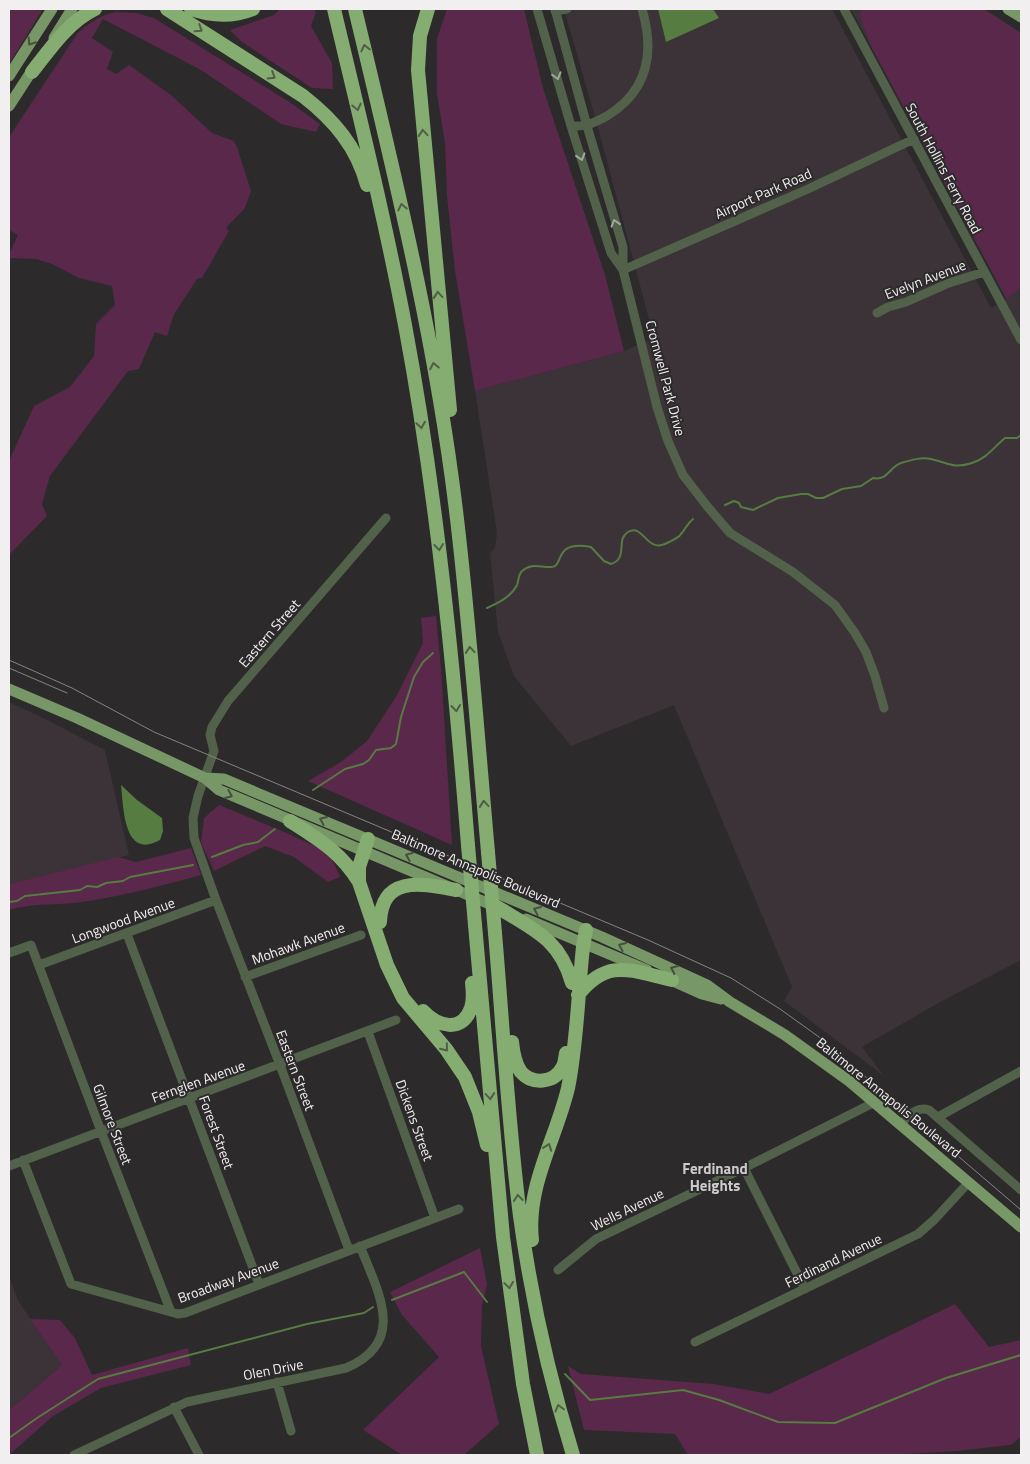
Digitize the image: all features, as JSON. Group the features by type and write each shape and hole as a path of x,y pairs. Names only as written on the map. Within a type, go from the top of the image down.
{"highway":[{"path":"32,72 66,31 83,16 95,9"},
{"path":"167,9 303,96 340,130 353,150 364,175 405,325"},
{"path":"191,9 215,15 230,15 253,9"},
{"path":"334,9 378,197 405,325 426,456 442,571 461,754 503,1237 523,1384 537,1455"},
{"path":"355,9 414,263 436,376 457,518 517,1193 537,1316 551,1379 573,1455"},
{"path":"428,9 420,36 418,70 447,388 455,445 457,518"},
{"path":"290,821 335,851 349,866 359,882 396,986 408,1005 451,1055 472,1094 484,1129 489,1168 503,1237"},
{"path":"369,846 366,867 367,882 398,974 409,993 431,1019 438,1023 456,1024 470,1012 472,1004 471,967 476,926"},
{"path":"359,882 359,866 369,846"},
{"path":"380,922 386,902 392,893 402,887 418,884 456,890"},
{"path":"497,908 537,932 554,946 565,962 575,989 568,1088 540,1171 532,1210 531,1228 536,1270 537,1316"},
{"path":"497,961 510,1018 512,1043 517,1064 524,1075 536,1080 549,1079 562,1068 566,1052 582,936"},
{"path":"575,989 604,972 612,970 632,971 672,980"}],"main road":[{"path":"9,76 52,9"},
{"path":"9,106 72,9"},
{"path":"1008,9 1021,17"},
{"name":"Baltimore Annapolis Boulevard","path":"9,689 77,718 205,778 219,790 290,821 369,846 456,890 497,908 582,936 702,994 730,1002"},
{"name":"Baltimore Annapolis Boulevard","path":"205,778 224,779 369,846 582,936 691,977 707,985 730,1002 785,1035 875,1102 1021,1227"}],"street":[{"name":"Cromwell Park Drive","path":"537,9 611,253 623,270"},
{"path":"555,10 567,9"},
{"path":"571,126 586,126 596,122 621,106 632,96 640,83 646,68 648,48 642,9"},
{"name":"South Hollins Ferry Road","path":"844,9 1021,340"},
{"name":"Cromwell Park Drive","path":"555,10 586,126 623,247 623,270 657,407 668,441 683,475 730,533 793,572 834,605 866,652 884,708"},
{"name":"Airport Park Road","path":"623,270 914,140"},
{"name":"Evelyn Avenue","path":"877,313 950,283 984,272"},
{"name":"Eastern Street","path":"349,1250 216,900 193,833 193,818 214,749 210,735 212,727 222,709 386,518"},
{"name":"Longwood Avenue","path":"39,965 216,900"},
{"name":"Forest Street","path":"127,934 259,1284"},
{"name":"Mohawk Avenue","path":"245,977 361,934"},
{"name":"Gilmore Street","path":"9,953 31,945 100,1131 171,1312"},
{"name":"Fernglen Avenue","path":"10,1162 23,1160 190,1099 396,1020"},
{"name":"Dickens Street","path":"368,1032 435,1218"},
{"path":"938,1117 1021,1071"},
{"name":"Wells Avenue","path":"558,1270 596,1239 744,1168 875,1102"},
{"path":"901,1124 912,1112 919,1109 927,1109 1021,1190"},
{"name":"Broadway Avenue","path":"23,1160 71,1284 171,1312 185,1312 458,1209"},
{"path":"744,1168 804,1289"},
{"name":"Ferdinand Avenue","path":"695,1342 918,1234 934,1220 969,1182"},
{"name":"Olen Drive","path":"74,1455 174,1407 195,1399 346,1368 362,1360 377,1343 384,1323 383,1311 360,1246"},
{"path":"277,1382 291,1431"},
{"path":"174,1407 199,1455"}],"shaded area":[{"path":"9,9 43,9 9,64"},
{"path":"280,9 313,9 316,12 311,26 332,63 333,89 312,88 242,42 230,30 274,15"},
{"path":"447,9 524,9 543,88 605,275 624,351 475,391 455,271 447,196 445,143 437,94 437,39"},
{"path":"564,9 832,9 991,308 1006,299 851,9 979,9 1021,35 1021,960 942,1001 862,1047 884,1076 784,1001 792,987 674,705 571,746 514,676 498,632 490,553 495,548 497,533 475,391 624,351 654,338"},
{"path":"658,9 713,9 719,18 666,42"},
{"path":"860,9 984,9 1021,33 1021,287 1007,299 872,48 861,19"},
{"path":"115,12 136,13 154,18 291,103 320,124 316,132 281,124 201,70 103,19 92,38 113,52 107,69 116,74 129,65 171,95 212,133 234,141 251,191 245,208 226,228 229,231 202,278 197,279 174,314 167,336 155,332 139,369 128,371 50,476 42,504 47,516 9,555 9,461 34,406 70,387 94,356 96,324 115,305 112,286 79,278 52,264 36,259 9,258 18,235 9,230 9,137 77,34 94,20"},
{"path":"436,616 452,845 308,781 341,762 367,741 397,695 423,643 421,618"},
{"path":"9,702 105,750 129,855 9,884"},
{"path":"121,785 137,800 162,818 163,831 160,840 143,845 135,841 125,819"},
{"path":"219,805 321,849 334,863 340,877 328,882 294,857 265,846 214,871 201,843 204,818"},
{"path":"191,848 201,875 103,899 29,906 9,910 9,884 118,857 136,862"},
{"path":"480,1248 487,1284 482,1306 481,1346 499,1424 464,1455 402,1455 363,1430 439,1357 402,1315 390,1292"},
{"path":"9,1277 19,1302 62,1365 9,1410"},
{"path":"955,1304 989,1347 1021,1340 1021,1437 1011,1445 907,1454 688,1455 675,1434 584,1430 568,1366 581,1374 714,1384 769,1394"},
{"path":"30,1319 60,1320 75,1338 92,1375 188,1348 191,1365 101,1388 53,1416 9,1455 9,1410 62,1365"}],"waterway":[{"path":"725,505 734,501 739,503 741,507 753,510 778,498 801,494 823,498 842,489 861,486 873,478 885,476 897,465 916,459 927,458 951,465 966,465 982,459 1005,438 1017,438 1021,435"},
{"path":"487,608 500,602 511,593 517,585 519,576 526,568 533,566 556,566 565,550 571,547 591,547 604,561 611,564 619,558 622,540 628,532 637,531 653,544 665,544 678,537 693,519"},
{"path":"313,790 345,769 363,764 369,760 376,750 391,748 396,744 401,717 414,677 423,662 433,653"},
{"path":"212,857 243,845 258,842 275,829"},
{"path":"9,902 17,901 25,896 80,890 87,886 97,887 106,883 123,881 130,877 193,865"},
{"path":"392,1300 464,1272 487,1302"},
{"path":"9,1438 98,1379 307,1324 364,1313 373,1307"},
{"path":"565,1374 590,1400 683,1390 719,1400 778,1422 835,1423 946,1378 1021,1355"}],"tram line":[{"path":"9,660 72,688 154,732 648,940 731,978 780,1009 819,1037 1021,1210"},
{"path":"9,668 67,693"}],"district":[{"name":"Ferdinand Heights","path":"715,1176"}]}
